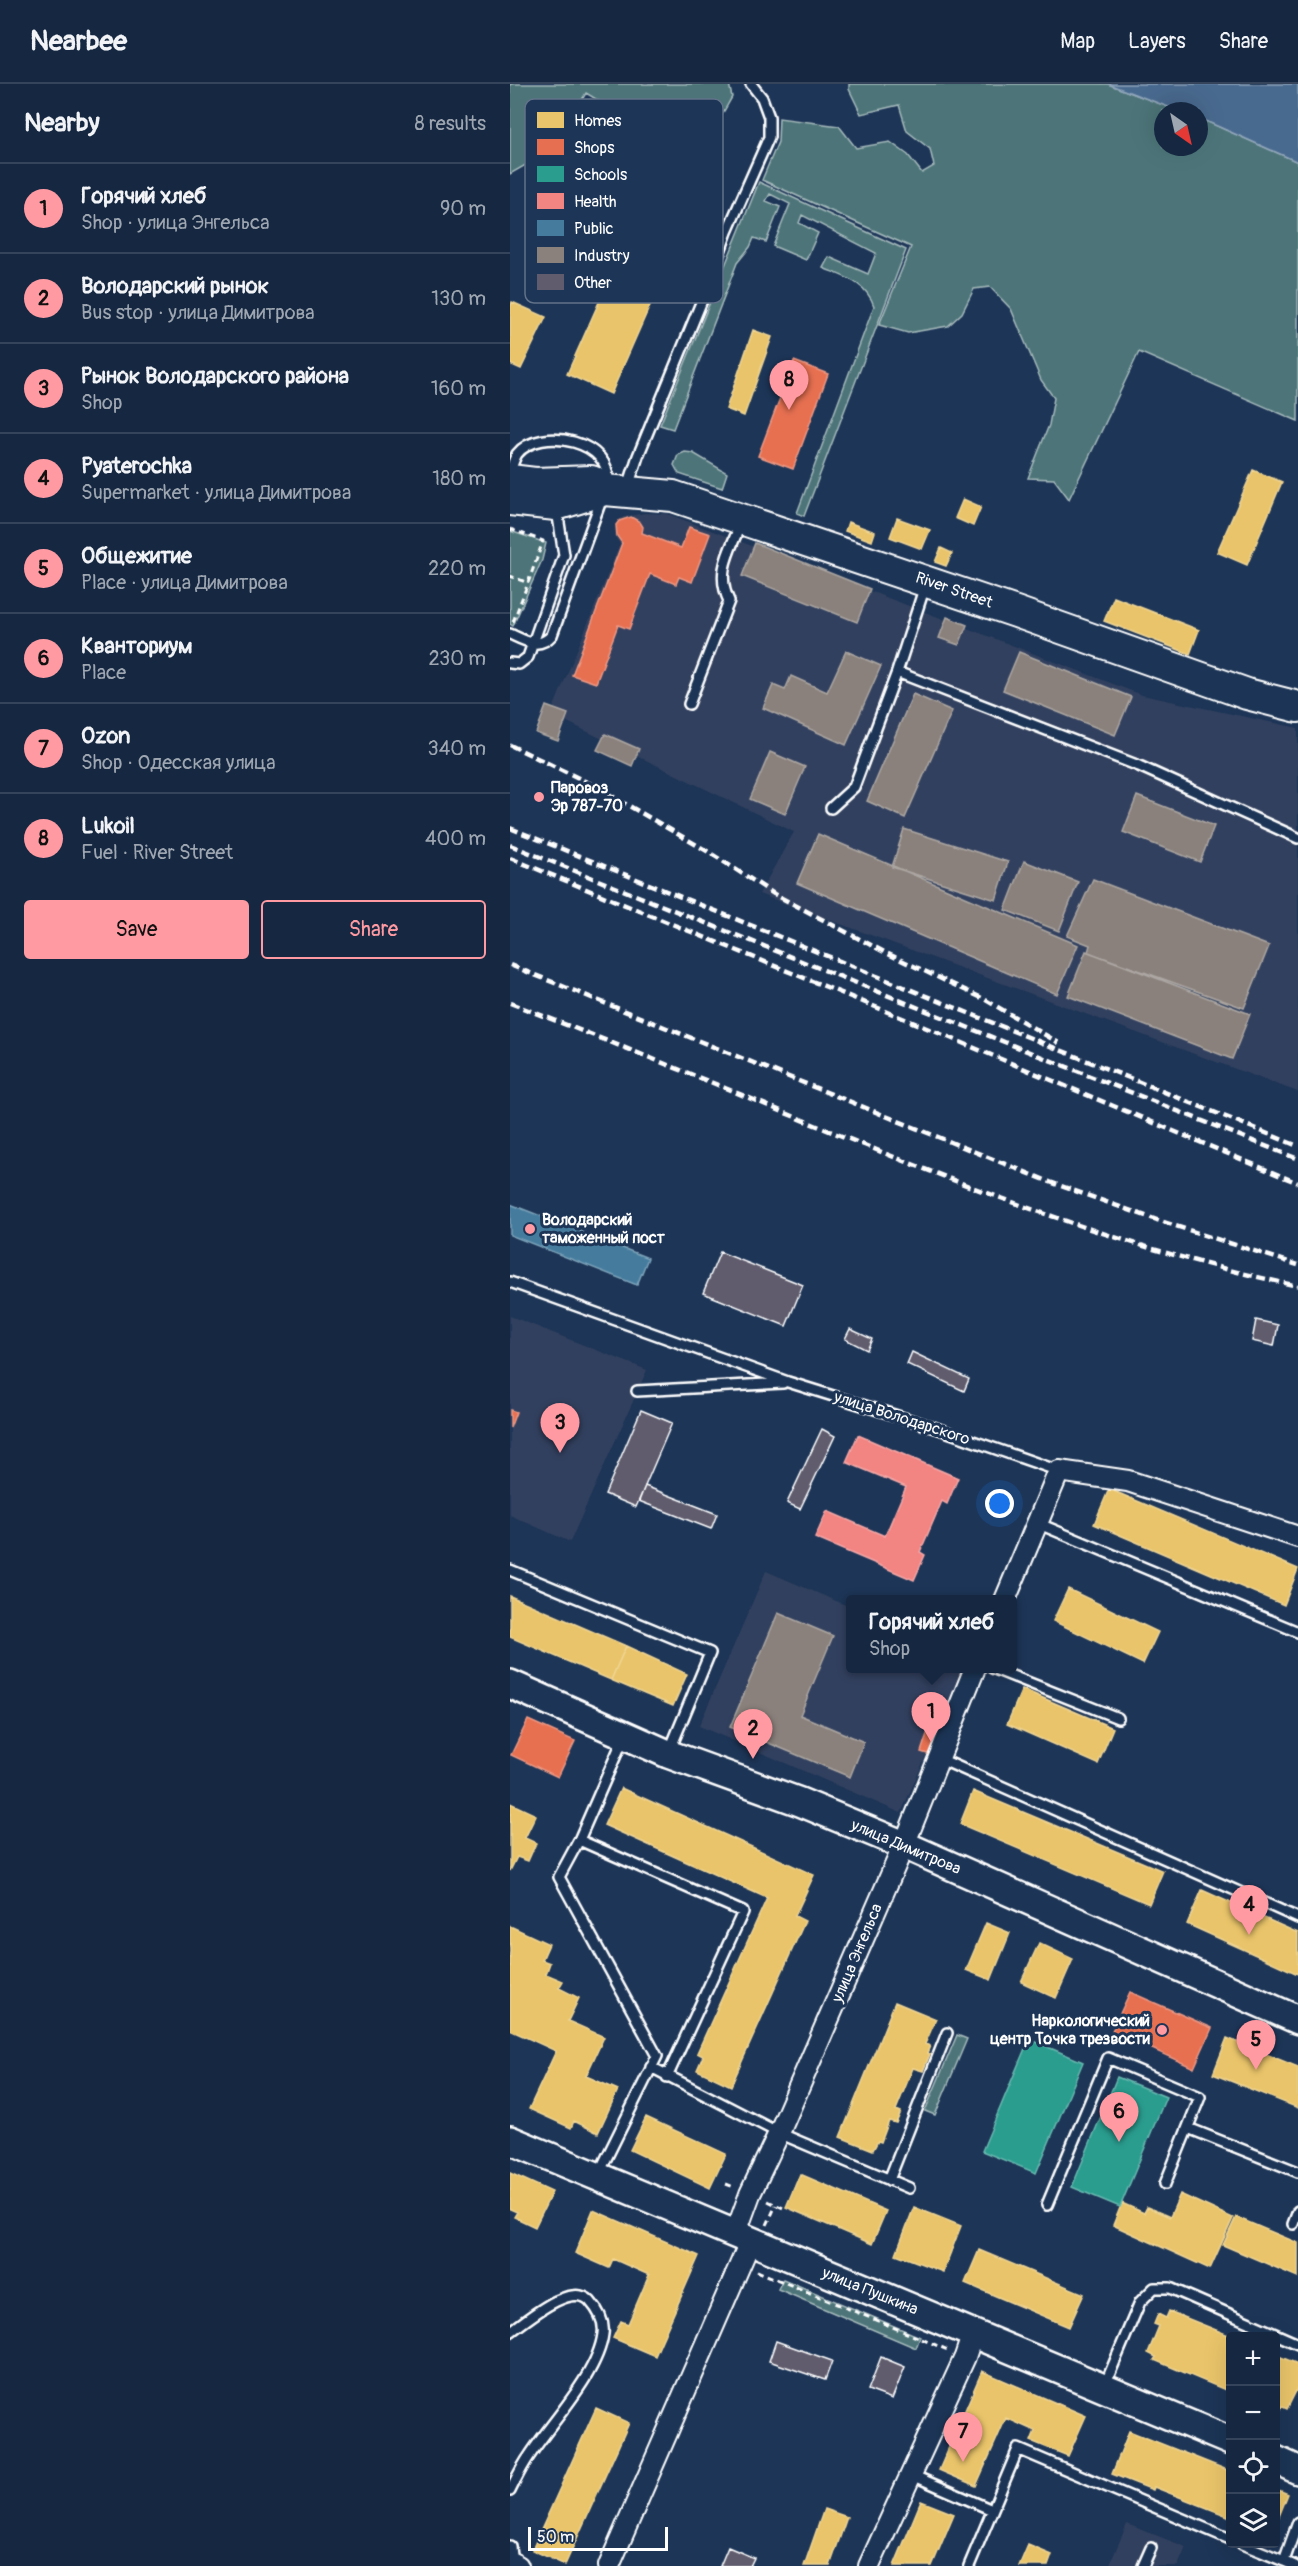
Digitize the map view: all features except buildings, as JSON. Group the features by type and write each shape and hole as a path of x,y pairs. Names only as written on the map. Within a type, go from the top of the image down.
{"main road":[{"name":"River Street","path":"510,480 554,494"},
{"name":"River Street","path":"510,500 554,494 591,481 616,490 673,496 926,581 1247,694 1298,707"},
{"name":"улица Димитрова","path":"510,1684 668,1754 800,1802 904,1845 1298,2020"},
{"name":"улица Пушкина","path":"510,2140 742,2239 1228,2440"},
{"path":"1280,2462 1298,2470"}],"street":[{"path":"1007,1595 1059,1471"},
{"name":"улица Володарского","path":"1059,1471 1128,1481 1298,1537"},
{"name":"улица Энгельса","path":"609,2566 742,2239 750,2194 779,2133 904,1845 973,1673"},
{"path":"869,2566 965,2357 973,2333"}],"lane":[{"path":"723,243 769,137 769,117 762,98 752,84"},
{"path":"510,634 533,644 544,642 552,635 616,490 638,456 701,303"},
{"path":"510,472 516,455 524,448 550,441 569,440 589,449 606,464 608,477 616,490"},
{"path":"510,663 519,664 526,660 564,555 554,494"},
{"path":"688,704 729,601 723,588 722,572 743,518"},
{"path":"831,808 854,787 897,672 926,581"},
{"path":"897,672 1139,766 1298,838"},
{"name":"улица Володарского","path":"510,1282 788,1382 936,1428 1059,1471"},
{"path":"637,1391 788,1382"},
{"path":"1037,1523 1298,1632"},
{"path":"510,1570 710,1653 668,1754"},
{"path":"1005,1673 1118,1718"},
{"path":"597,2177 657,2056 559,1877 579,1840 625,1736"},
{"path":"938,1758 1298,1918"},
{"path":"579,1840 744,1912 667,2077"},
{"path":"889,2180 947,2033"},
{"path":"1047,2205 1108,2058 1200,2097 1165,2184"},
{"path":"651,2067 779,2133 909,2188"},
{"path":"1188,2128 1298,2172"},
{"path":"1293,2224 1298,2211"},
{"path":"1104,2388 1140,2302 1154,2288 1170,2288 1298,2344"},
{"path":"510,2332 550,2304 567,2296 577,2296 587,2298 600,2313 604,2332 595,2363 529,2456 510,2492"},
{"path":"969,2566 1018,2449 1226,2537"},
{"path":"919,2478 992,2510"},
{"path":"1284,2561 1298,2522"},
{"path":"1143,2566 1151,2548"},
{"path":"1252,2548 1295,2566"}],"path":[{"path":"510,529 543,541 513,622 510,621"},
{"path":"510,576 528,583"}],"shaded area":[{"path":"1108,84 1298,84 1298,162 1208,122 1208,102 1155,102"},
{"path":"645,513 668,514 1142,695 1298,728 1298,1092 759,894 794,832 551,714 620,544 615,537 615,524 623,517"},
{"path":"510,1316 647,1370 570,1542 510,1515"},
{"path":"766,1571 846,1605 846,1673 961,1673 901,1813 699,1726"},
{"path":"1127,2524 1186,2547 1178,2566 1109,2566"}],"green space":[{"path":"510,84 729,84 732,97 723,113 723,99 595,99 586,93 582,99 525,99 525,165 510,174"},
{"path":"849,84 1108,84 1155,102 1154,156 1208,156 1208,122 1298,162 1298,421 1139,352 1069,499 1054,479 1028,478 1049,425 1054,398 1041,380 1011,309 990,287 974,289 962,313 948,326 908,333 879,325 911,247 762,180 778,142 779,118 839,126 856,148 890,142 908,155 922,173 934,166 930,149 907,131 899,105 861,114 849,89"},
{"path":"759,182 906,250 804,516 797,513 874,306 866,291 860,286 823,268 829,257 868,274 876,253 802,215 799,223 818,233 806,260 773,246 790,204 770,194 766,201 780,207 766,242 754,238 737,263 723,299 723,270"},
{"path":"710,303 722,303 673,429 660,425"},
{"path":"685,452 693,453 727,473 722,488 679,474 674,465 678,455"},
{"path":"510,531 546,543 542,560 513,626 510,624"},
{"path":"957,2035 967,2039 935,2115 925,2111"},
{"path":"783,2279 920,2337 916,2348 778,2289"}],"railway":[{"path":"510,745 593,785 707,851 774,894 886,953 984,999 1059,1043"},
{"path":"510,828 1298,1146"},
{"path":"510,845 1298,1159"},
{"path":"510,858 1298,1183"},
{"path":"510,965 1050,1182 1157,1220 1298,1265"},
{"path":"510,1003 672,1066 865,1146 1007,1200 1151,1248 1224,1269 1298,1286"}],"place":[{"name":"Lukoil","path":"789,410"},
{"name":"Паровоз Эр 787-70","path":"539,797"},
{"name":"Володарский таможенный пост","path":"530,1229"},
{"name":"Рынок Володарского района","path":"560,1453"},
{"name":"Горячий хлеб","path":"931,1742"},
{"name":"Володарский рынок","path":"753,1759"},
{"name":"Pyaterochka","path":"1249,1935"},
{"name":"Наркологический центр Точка трезвости","path":"1162,2030"},
{"name":"Общежитие","path":"1256,2070"},
{"name":"Кванториум","path":"1119,2142"},
{"name":"Ozon","path":"963,2462"}]}
